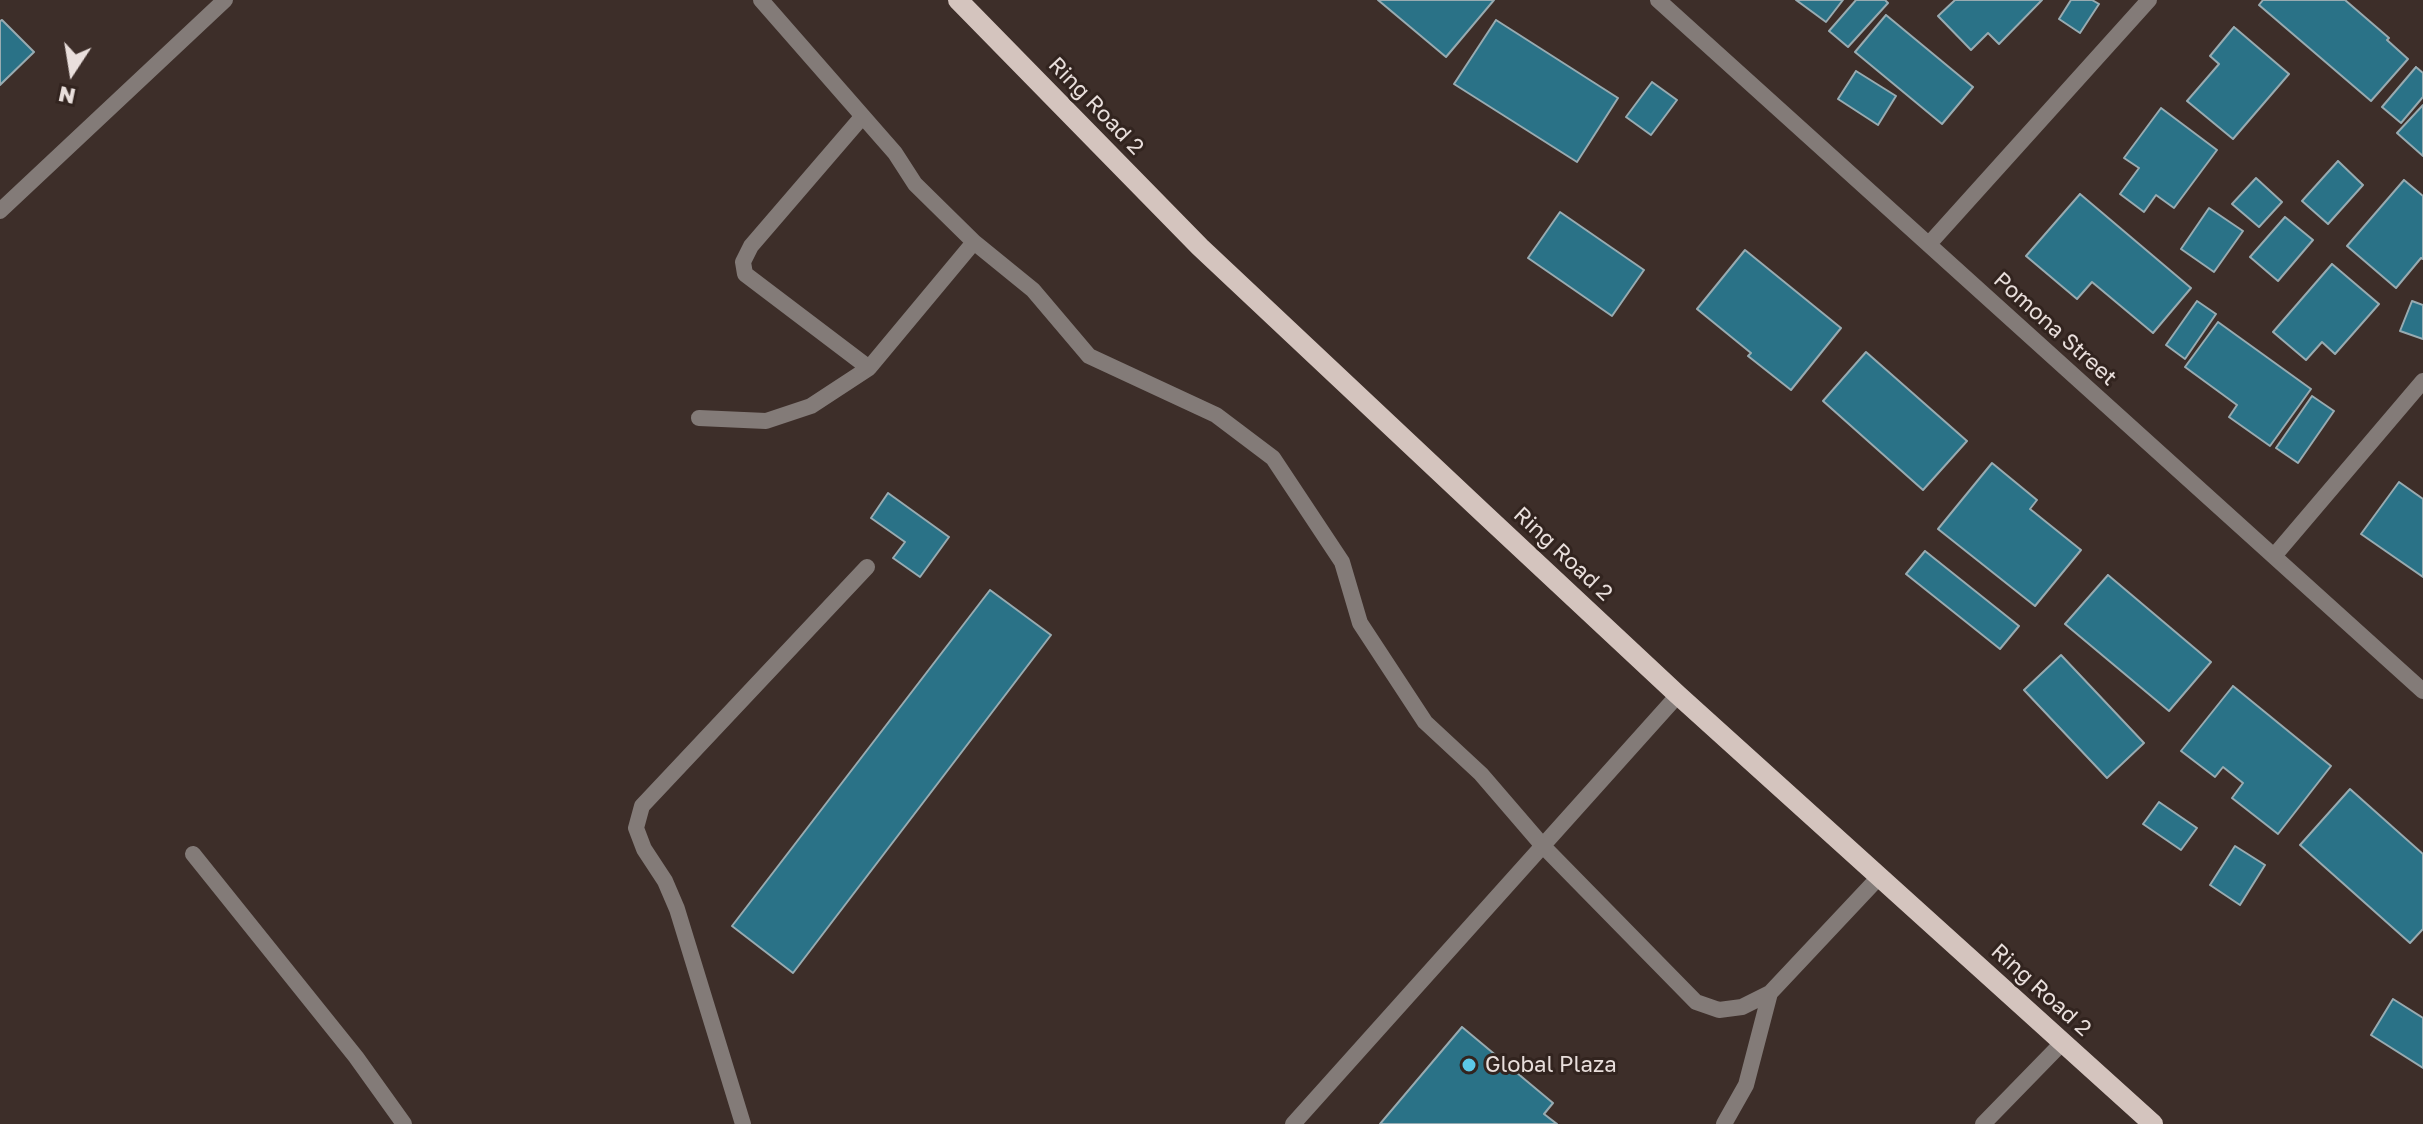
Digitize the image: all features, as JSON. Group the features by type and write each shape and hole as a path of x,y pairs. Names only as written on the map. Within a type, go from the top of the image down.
{"main road":[{"name":"Ring Road 2","path":"958,0 1200,247 1678,695 2153,1124"}],"street":[{"path":"0,211 225,0"},
{"path":"761,0 895,153 915,184 974,242 1033,290 1089,356 1216,415 1273,458 1342,562 1360,623 1425,722 1502,796 1543,846 1696,1002 1719,1010 1742,1007 1770,993 1880,876"},
{"name":"Pomona Street","path":"1658,0 2423,691"},
{"path":"1929,244 2149,0"},
{"path":"862,117 751,246 743,262 745,274 869,368"},
{"path":"699,418 766,421 811,406 869,368 974,242"},
{"path":"2274,556 2423,381"},
{"path":"743,1124 677,909 636,828 642,806 867,567"},
{"path":"1293,1124 1678,695"},
{"path":"193,854 356,1057 404,1124"},
{"path":"1724,1124 1746,1085 1770,993"},
{"path":"1983,1124 2063,1042"}],"building":[{"path":"1378,0 1494,0 1446,57"},
{"path":"1796,0 1843,0 1826,22"},
{"path":"1856,0 1885,0 1888,3 1848,47 1829,31"},
{"path":"1955,0 2042,0 1999,44 1988,33 1971,50 1938,16"},
{"path":"2071,0 2092,0 2099,4 2080,33 2059,19"},
{"path":"2263,0 2345,0 2408,59 2371,101 2259,5"},
{"path":"1886,15 1973,87 1942,124 1855,52"},
{"path":"1496,20 1618,98 1577,162 1454,84"},
{"path":"0,21 34,52 0,85"},
{"path":"2234,27 2289,74 2233,139 2187,101 2219,64 2210,56"},
{"path":"2416,67 2423,73 2423,97 2401,123 2382,107"},
{"path":"1856,71 1896,96 1878,125 1838,99"},
{"path":"1652,82 1677,100 1651,135 1626,117"},
{"path":"2423,105 2423,156 2397,133"},
{"path":"2161,108 2217,150 2174,208 2156,195 2144,212 2120,194 2139,168 2124,158"},
{"path":"2338,161 2363,185 2328,224 2302,201"},
{"path":"2256,178 2282,202 2259,227 2232,204"},
{"path":"2404,180 2423,196 2423,259 2396,288 2347,246"},
{"path":"2080,194 2191,288 2153,333 2092,282 2077,299 2026,256"},
{"path":"2209,208 2243,231 2214,272 2181,249"},
{"path":"1560,212 1644,270 1612,316 1528,258"},
{"path":"2285,217 2313,240 2278,281 2250,257"},
{"path":"1745,250 1841,328 1791,390 1697,309"},
{"path":"2332,264 2379,304 2335,354 2322,342 2306,360 2273,332"},
{"path":"2197,301 2216,314 2185,359 2166,345"},
{"path":"2412,301 2423,305 2423,339 2400,331"},
{"path":"2218,322 2311,389 2270,446 2229,417 2237,405 2185,367"},
{"path":"1866,352 1967,441 1923,490 1823,401"},
{"path":"2312,396 2334,411 2298,463 2276,448"},
{"path":"1992,463 2037,500 2030,509 2081,550 2035,606 1938,529"},
{"path":"2399,482 2423,499 2423,577 2361,534"},
{"path":"888,493 949,537 920,577 893,558 905,542 871,518"},
{"path":"1925,551 2019,626 2000,649 1906,574"},
{"path":"2108,575 2211,662 2169,711 2065,624"},
{"path":"990,590 1051,635 793,973 732,926"},
{"path":"2061,655 2144,743 2107,778 2024,690"},
{"path":"2233,686 2331,766 2278,834 2232,798 2243,783 2223,767 2215,777 2181,751"},
{"path":"2350,789 2423,854 2423,929 2410,943 2300,845"},
{"path":"2159,802 2197,828 2181,850 2143,824"},
{"path":"2235,846 2265,865 2240,905 2210,885"},
{"path":"2393,999 2423,1018 2423,1068 2371,1035"},
{"name":"Global Plaza","path":"1462,1027 1553,1103 1544,1114 1557,1124 1380,1124"}],"place":[{"name":"Global Plaza","path":"1469,1065"}]}
